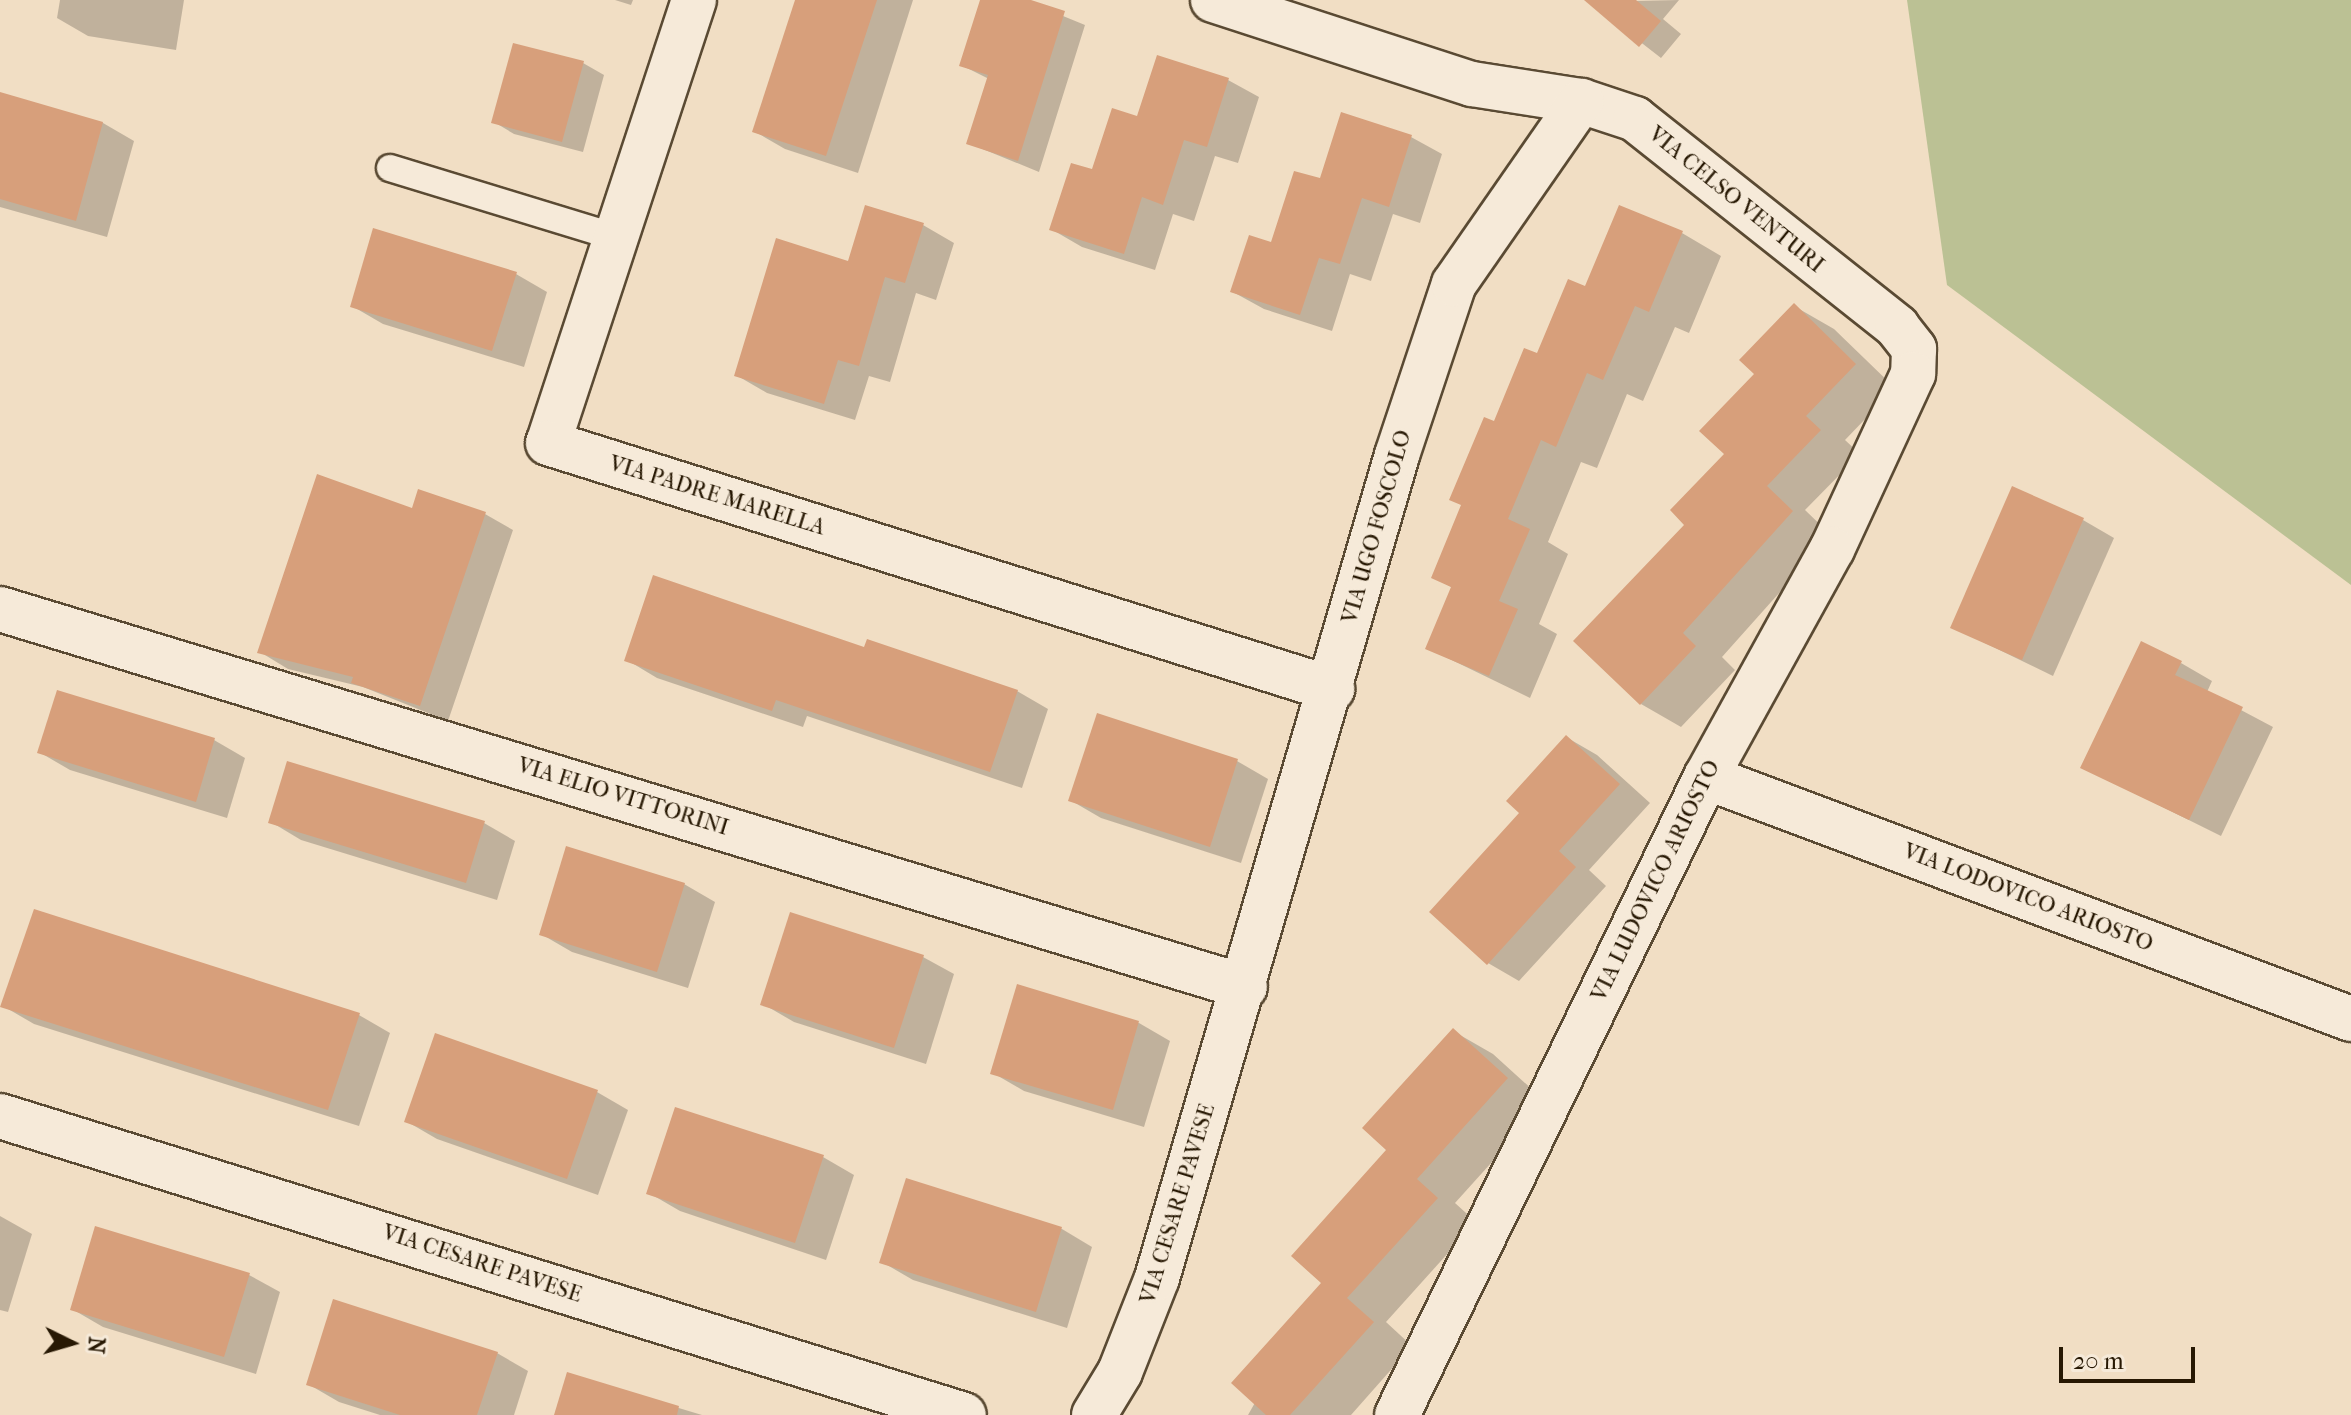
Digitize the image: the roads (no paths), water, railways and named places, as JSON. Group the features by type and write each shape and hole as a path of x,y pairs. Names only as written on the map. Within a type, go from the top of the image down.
{"street":[{"name":"VIA PADRE MARELLA","path":"694,0 548,443 1332,689"},
{"name":"VIA CELSO VENTURI","path":"1213,0 1472,84 1581,101 1635,119 1897,327 1914,349"},
{"name":"VIA UGO FOSCOLO","path":"1245,987 1397,455 1454,284 1581,101"},
{"name":"VIA LUDOVICO ARIOSTO","path":"1397,1415 1706,777 1832,549 1913,374 1914,349"},
{"name":"VIA ELIO VITTORINI","path":"0,609 1245,987"},
{"name":"VIA LODOVICO ARIOSTO","path":"1706,777 2351,1019"},
{"name":"VIA CESARE PAVESE","path":"1094,1415 1120,1372 1157,1278 1245,987"},
{"name":"VIA CESARE PAVESE","path":"0,1116 964,1415"}],"lane":[{"path":"390,168 615,237"}]}
